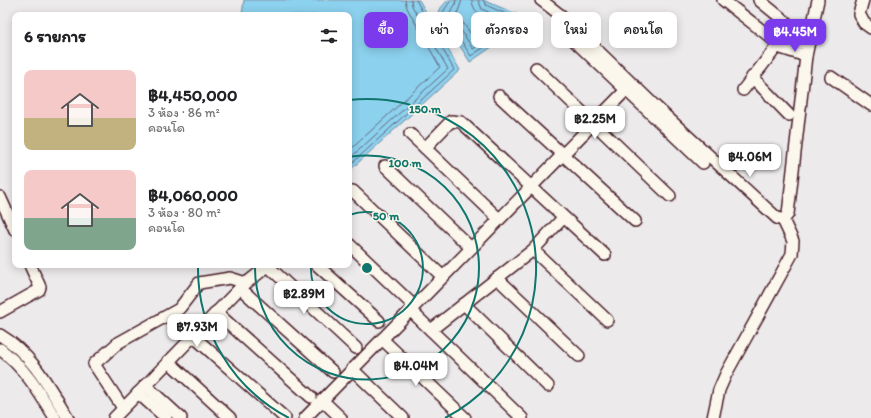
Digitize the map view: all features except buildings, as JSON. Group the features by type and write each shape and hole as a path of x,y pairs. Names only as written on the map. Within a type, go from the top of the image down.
{"street":[{"path":"541,0 563,17 656,107 777,218 783,220 793,241 792,254 726,374 719,390 713,418"},
{"path":"723,0 776,41 788,40 807,50"},
{"path":"743,90 776,41 786,22 759,0"},
{"path":"783,220 788,214 807,50 818,0"},
{"path":"863,0 859,14 864,23 871,28"},
{"path":"582,48 704,163"},
{"path":"536,68 670,196"},
{"path":"752,77 789,115"},
{"path":"831,77 871,104"},
{"path":"305,418 626,90"},
{"path":"499,96 635,221"},
{"path":"425,148 451,121 461,122 563,218 605,254"},
{"path":"410,134 499,219"},
{"path":"386,166 471,248"},
{"path":"353,191 443,277"},
{"path":"0,197 12,223"},
{"path":"431,330 533,250 563,218"},
{"path":"352,247 412,308 431,330 522,418"},
{"path":"533,250 606,320"},
{"path":"1,308 39,290 40,287 31,268"},
{"path":"265,268 243,285 117,415 94,364 118,343 179,309 199,283 230,278 243,285 332,372"},
{"path":"270,268 356,348"},
{"path":"320,268 379,321"},
{"path":"497,278 579,356"},
{"path":"464,304 548,386"},
{"path":"216,312 311,397"},
{"path":"0,335 25,354 40,372 68,418"},
{"path":"193,336 285,418"},
{"path":"382,339 465,418"},
{"path":"0,349 11,357 29,376 55,418"},
{"path":"168,361 230,418"},
{"path":"352,369 403,418"},
{"path":"142,389 166,418"},
{"path":"142,389 181,418"},
{"path":"322,400 341,418"}],"water":[{"path":"244,0 419,0 426,12 416,12 416,48 447,48 460,70 352,168 352,12 242,12"},
{"path":"448,0 483,0 512,12 471,12 471,48 490,48 470,62 461,48 463,48 463,12 438,11"}]}
